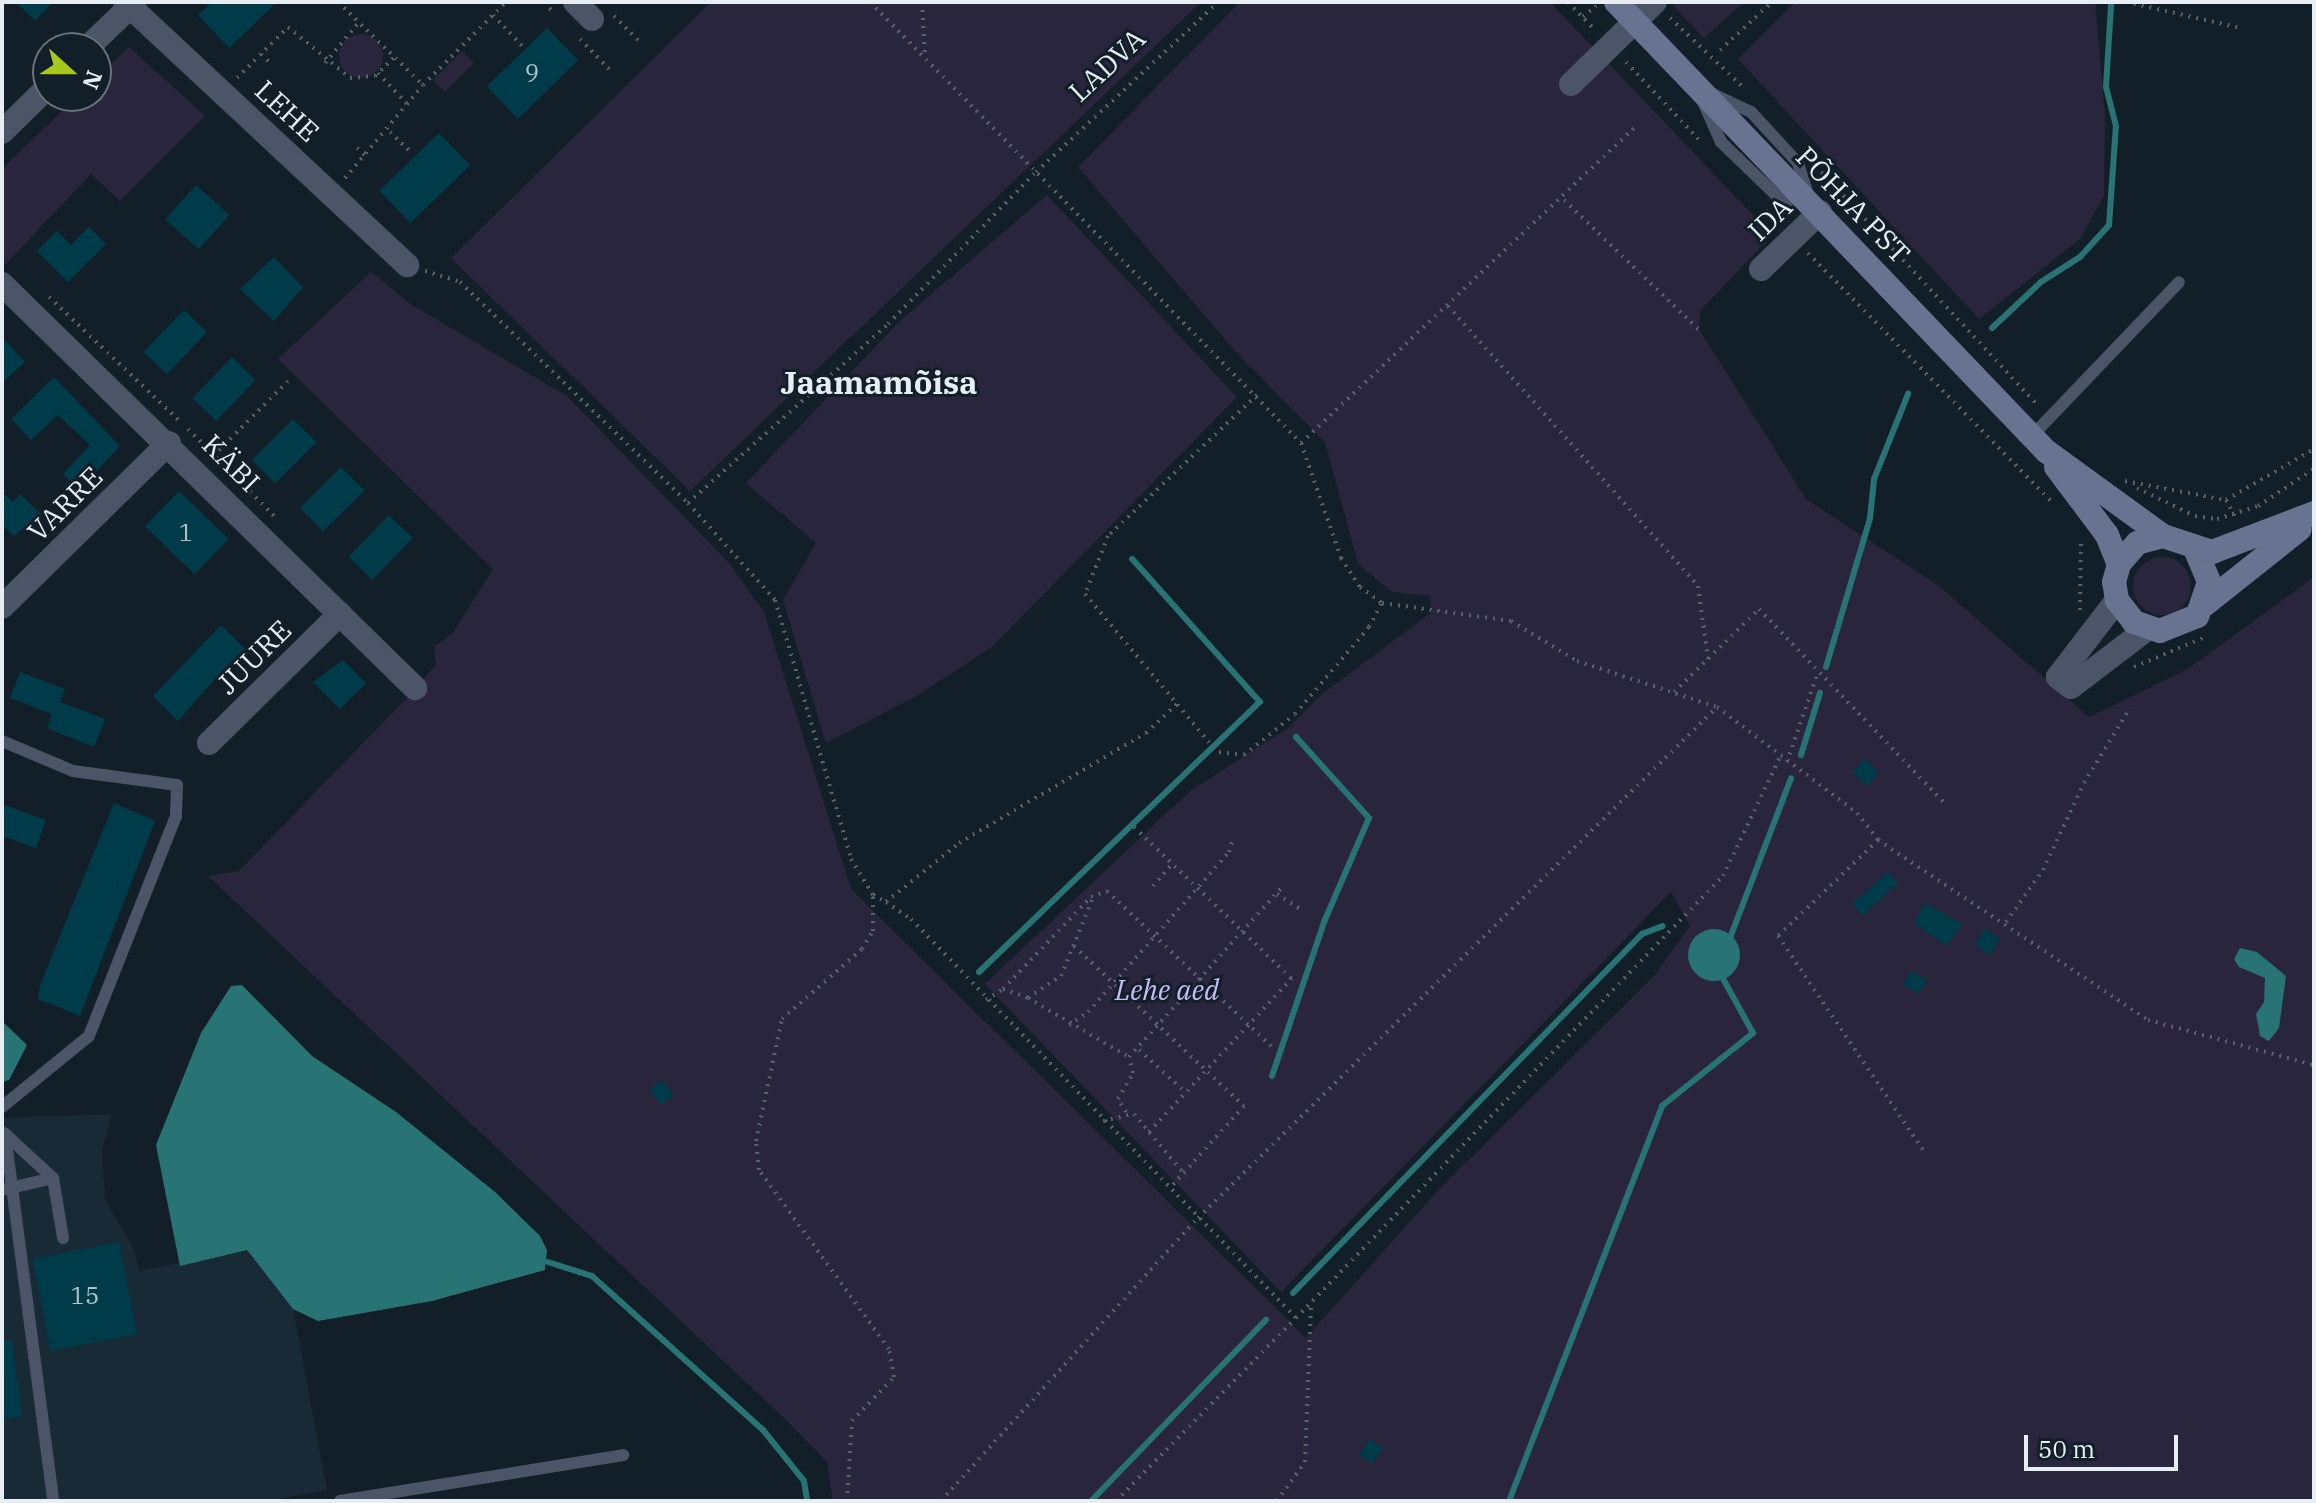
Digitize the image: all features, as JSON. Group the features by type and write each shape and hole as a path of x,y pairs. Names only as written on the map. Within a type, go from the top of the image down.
{"street":[{"name":"PÕHJA PST","path":"1616,2 2039,444 2107,535 2119,564"},
{"path":"1571,84 1655,2"},
{"path":"103,32 130,4"},
{"name":"LEHE","path":"130,4 407,265"},
{"path":"2,132 32,103"},
{"name":"IDA","path":"1761,269 1792,238 1815,208"},
{"name":"KÄBI","path":"2,284 169,443 415,688"},
{"name":"VARRE","path":"2,607 169,443"},
{"name":"PÕHJA PST","path":"2039,444 2163,536"},
{"path":"2099,649 2117,600 2119,564 2137,543 2163,536 2196,551 2248,542 2314,516"},
{"path":"2099,649 2147,629 2186,625 2204,605 2314,516"},
{"path":"2196,551 2209,582 2204,605"},
{"path":"2117,600 2147,629"},
{"name":"JUURE","path":"209,743 340,614"}],"lane":[{"path":"2039,444 2049,418 2179,282"},
{"path":"2,741 73,771 177,785 176,816 89,1036 2,1107"},
{"path":"4,1132 53,1178 63,1238"},
{"path":"4,1132 7,1190 53,1501"},
{"path":"7,1190 53,1178"},
{"path":"340,1501 623,1455"}],"path":[{"path":"338,2 423,85"},
{"path":"342,181 390,132 423,85 453,52 506,2"},
{"path":"870,2 1301,443 1341,558 1360,587 1382,603 1511,621 1577,661 1717,707 1857,813 1878,840 2006,922 2148,1020 2314,1065"},
{"path":"922,2 925,56"},
{"name":"LADVA","path":"688,503 888,324 1036,172 1218,2"},
{"path":"1568,2 1709,149"},
{"path":"1583,17 1601,2"},
{"path":"1655,2 1750,95"},
{"path":"1720,50 1772,2"},
{"path":"2126,2 2241,28"},
{"path":"592,11 638,40"},
{"path":"495,12 522,46"},
{"path":"325,63 359,22"},
{"path":"236,79 288,27 325,63 350,78 378,73 395,57"},
{"path":"261,54 269,62"},
{"path":"378,73 409,106"},
{"path":"1301,443 1564,200 1634,128"},
{"path":"390,132 412,153"},
{"path":"357,148 366,156"},
{"path":"1810,159 2049,418"},
{"path":"1564,200 1699,330"},
{"path":"1761,205 2060,510"},
{"path":"407,265 460,282 688,503 775,600 851,859 873,895 911,919 1296,1318"},
{"path":"1448,306 1698,586 1708,659"},
{"path":"198,472 290,379"},
{"path":"1257,395 1108,536 1085,594 1211,744 1219,752 1244,755 1295,714 1382,603"},
{"path":"2125,481 2226,500 2314,449"},
{"path":"2114,473 2195,516 2234,516 2314,469"},
{"path":"2226,500 2248,542"},
{"path":"2076,529 2084,557 2078,621 2099,649 2126,667 2141,666 2191,647 2213,630"},
{"path":"1674,692 1759,609 1946,805"},
{"path":"1787,762 1818,672"},
{"path":"886,902 959,843 1146,733 1178,703"},
{"path":"941,1501 1198,1218 1717,707"},
{"path":"2006,922 2043,870 2084,783 2130,708"},
{"path":"1116,1501 1311,1305 1723,876 1780,757"},
{"path":"1134,827 1293,979 1246,1021 1149,1132"},
{"path":"1069,1025 1197,886 1233,839"},
{"path":"1878,840 1778,936 1925,1153"},
{"path":"1153,886 1174,862"},
{"path":"1129,1057 1139,1050 1284,885"},
{"path":"1277,894 1303,911"},
{"path":"847,1501 852,1421 894,1377 889,1349 759,1170 756,1141 782,1019 862,949 873,931 873,895"},
{"path":"986,1000 1003,989 1094,895 1116,896 1271,1046"},
{"path":"1028,998 1061,976 1094,895"},
{"path":"1074,946 1244,1106 1185,1175 1169,1189"},
{"path":"1003,989 1028,998 1069,1025 1129,1057 1133,1073 1118,1099 1126,1112 1149,1132 1185,1175"},
{"path":"1139,1050 1184,1091"},
{"path":"1103,1121 1126,1112"},
{"path":"1277,1501 1305,1462 1311,1305"}],"shaded area":[{"path":"1714,929 1732,937 1740,955 1732,973 1714,981 1696,973 1688,955 1696,937"},
{"path":"2240,948 2257,952 2286,976 2279,1028 2269,1041 2260,1036 2256,1014 2264,1002 2265,978 2239,967 2234,959"},
{"path":"242,985 312,1056 396,1112 495,1192 540,1236 547,1250 545,1270 432,1301 318,1321 293,1309 247,1250 180,1266 156,1145 201,1033 231,986"},
{"path":"2,1021 27,1045 9,1080 2,1082"},
{"path":"112,1114 102,1151 105,1200 135,1251 139,1271 246,1250 293,1309 327,1490 268,1501 2,1501 2,1118"}],"green space":[{"path":"711,2 1201,2 690,491 451,258"},
{"name":"Lehe aed","path":"1240,2 1550,2 1772,235 1700,311 1699,329 1806,499 1939,586 2089,717 2188,669 2314,577 2314,1501 833,1501 827,1462 787,1421 208,876 239,871 402,703 436,665 434,647 453,633 493,569 278,359 371,272 412,305 567,396 729,563 764,612 851,889 1306,1338 1439,1189 1654,976 1690,926 1671,892 1281,1292 985,984 1190,791 1288,728 1322,694 1432,612 1430,596 1392,592 1358,564 1325,442 1234,350 1078,167"},
{"path":"1670,2 1744,2 1704,38"},
{"path":"1795,2 2095,2 2105,116 2104,196 2080,239 1979,319 1738,59"},
{"path":"361,34 377,40 383,56 377,72 361,78 345,72 339,56 345,40"},
{"path":"129,47 205,116 120,201 91,174 2,268 2,169 61,112 112,112 112,63"},
{"path":"462,51 474,63 445,92 433,80"},
{"path":"1047,195 1237,397 993,646 915,697 826,743 783,600 816,543 746,483 900,321"},
{"path":"2162,557 2182,566 2191,586 2182,606 2162,615 2142,606 2133,586 2142,566"}],"building":[{"path":"16,2 53,2 35,21"},
{"path":"212,2 277,2 229,48 198,15"},
{"path":"547,28 578,60 518,119 487,86"},
{"path":"439,133 470,165 411,223 379,191"},
{"path":"196,185 229,215 199,249 165,219"},
{"path":"89,227 106,244 68,282 37,251 57,231 71,245"},
{"path":"274,257 303,287 274,321 240,289"},
{"path":"184,310 207,332 167,374 144,352"},
{"path":"2,337 25,362 2,383"},
{"path":"232,357 256,380 216,421 192,398"},
{"path":"54,377 120,446 79,490 63,474 90,445 58,415 31,440 11,419"},
{"path":"293,419 316,442 275,483 252,460"},
{"path":"341,467 364,490 323,531 300,508"},
{"path":"179,491 229,539 195,574 145,526"},
{"path":"2,492 13,502 20,494 41,514 14,536 2,525"},
{"path":"389,515 413,538 372,580 349,557"},
{"path":"221,625 248,652 234,666 230,662 178,721 153,696"},
{"path":"343,660 366,683 340,709 313,682"},
{"path":"20,672 65,689 60,702 105,719 94,747 47,728 52,714 10,698"},
{"path":"1865,759 1879,773 1866,786 1852,772"},
{"path":"114,803 155,821 80,1016 38,999 40,985"},
{"path":"2,804 46,820 36,848 2,836"},
{"path":"1888,872 1898,883 1862,915 1852,904"},
{"path":"1925,903 1962,924 1947,946 1914,924"},
{"path":"1985,929 2000,939 1989,955 1974,945"},
{"path":"1911,971 1927,980 1919,994 1903,985"},
{"path":"662,1080 674,1095 662,1105 650,1090"},
{"path":"119,1242 137,1334 51,1351 33,1259"},
{"path":"12,1340 22,1417 2,1419 2,1341"},
{"path":"1371,1439 1383,1449 1371,1464 1359,1454"}],"waterway":[{"path":"1992,328 2041,282 2080,257 2109,225 2116,126 2106,87 2111,5"},
{"path":"1826,667 1870,518 1874,479 1908,394"},
{"path":"979,972 1260,702 1132,559"},
{"path":"1801,755 1820,693"},
{"path":"1272,1076 1324,922 1369,818 1296,737"},
{"path":"1730,938 1791,778"},
{"path":"1293,1293 1642,934 1663,926"},
{"path":"1509,1501 1662,1106 1753,1033 1721,975"},
{"path":"548,1262 592,1276 763,1430 804,1481 807,1501"},
{"path":"1091,1501 1266,1320"}],"district":[{"name":"Jaamamõisa","path":"879,382"}]}
